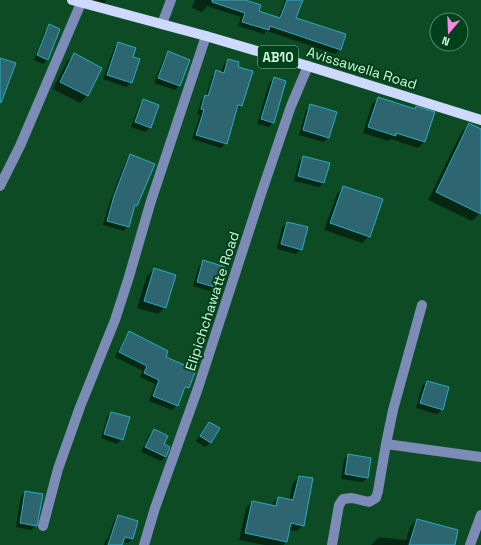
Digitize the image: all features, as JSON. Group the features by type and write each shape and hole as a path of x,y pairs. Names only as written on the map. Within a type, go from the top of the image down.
{"main road":[{"name":"Avissawella Road","path":"77,1 206,36 308,66 481,120"}],"street":[{"path":"162,24 171,0"},
{"path":"0,186 20,146 77,1"},
{"path":"43,526 58,469 126,287 151,201 206,36"},
{"name":"Elipichchawatte Road","path":"144,545 155,508 198,388 260,194 288,113 308,66"},
{"path":"332,545 339,505 343,499 352,498 370,502 376,498 393,410 422,305"},
{"path":"386,444 481,457"},
{"path":"470,545 481,515"}],"building":[{"path":"212,0 245,0 261,5 259,11 280,18 287,0 303,0 296,18 346,34 341,50 270,26 269,30 242,22 245,13 212,2"},
{"path":"49,24 60,29 48,60 37,55"},
{"path":"118,42 136,48 133,57 140,59 132,83 107,75"},
{"path":"168,51 190,60 180,86 158,78"},
{"path":"74,53 102,68 88,96 60,82"},
{"path":"0,58 16,63 1,103 0,102"},
{"path":"228,59 239,62 238,67 253,71 242,106 238,105 227,144 196,135 204,110 201,109 205,95 208,96 216,70 224,73"},
{"path":"274,77 286,81 274,123 261,119"},
{"path":"378,97 415,109 416,106 435,112 425,142 396,133 396,136 368,127"},
{"path":"143,99 159,105 151,128 135,122"},
{"path":"310,104 337,112 329,138 303,130"},
{"path":"469,123 481,129 481,214 436,192"},
{"path":"130,154 155,164 137,206 135,205 129,227 107,221 114,196"},
{"path":"303,156 330,163 324,183 298,176"},
{"path":"343,186 383,199 370,237 330,223"},
{"path":"287,222 308,227 302,250 281,244"},
{"path":"203,260 225,267 218,288 197,282"},
{"path":"154,268 176,275 166,308 144,301"},
{"path":"129,331 168,351 166,357 196,370 189,388 185,387 178,406 153,396 159,380 144,373 147,366 119,352"},
{"path":"427,381 449,387 443,410 420,403"},
{"path":"111,412 130,417 123,440 104,434"},
{"path":"209,422 220,428 211,443 200,436"},
{"path":"154,429 168,436 164,444 170,447 166,457 145,447"},
{"path":"348,454 371,458 368,478 345,474"},
{"path":"299,476 313,478 304,526 291,523 287,542 245,533 252,501 276,506 278,497 293,500"},
{"path":"25,491 43,494 37,526 20,523"},
{"path":"118,515 138,521 133,539 125,537 122,545 108,545"},
{"path":"417,519 458,530 455,545 409,545"}]}
